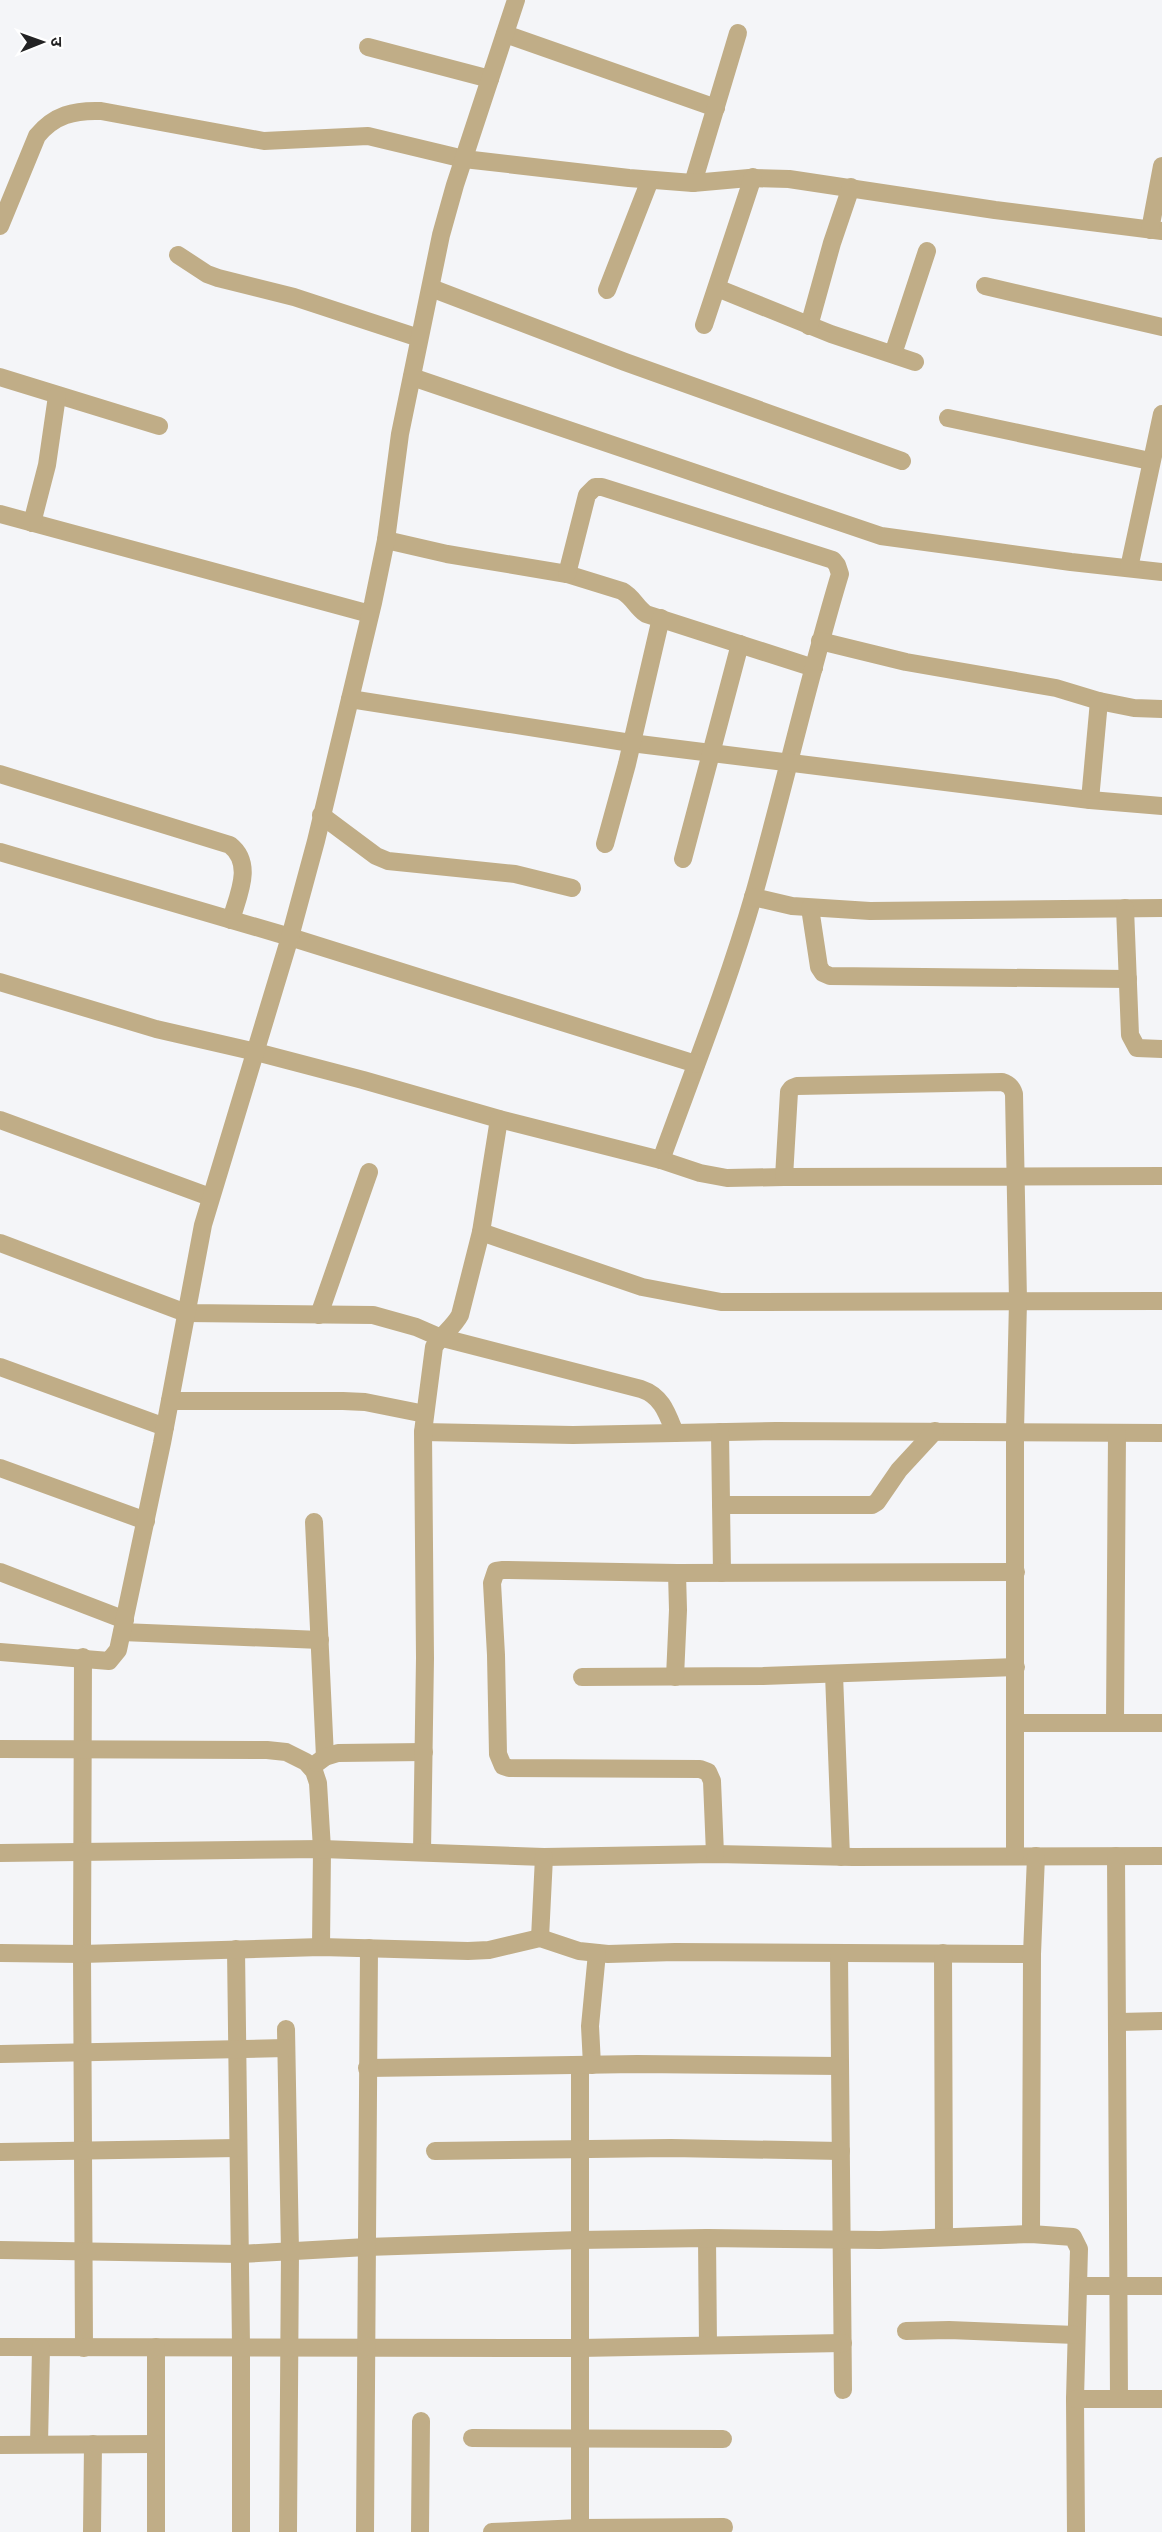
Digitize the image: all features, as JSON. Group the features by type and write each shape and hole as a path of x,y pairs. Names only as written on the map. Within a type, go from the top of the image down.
{"street":[{"path":"0,1652 109,1660 113,1659 118,1650 210,1197 290,937 370,614 386,540 400,434 441,235 516,0"},
{"path":"693,183 738,33"},
{"path":"505,34 716,108"},
{"path":"368,47 490,79"},
{"path":"0,226 37,136 44,127 59,116 81,110 101,111 264,141 368,136 464,159 650,180 693,183 753,177 789,179 1156,231 1162,166"},
{"path":"704,325 753,177"},
{"path":"607,290 650,180"},
{"path":"809,326 832,243 851,187"},
{"path":"893,354 927,251"},
{"path":"178,255 207,274 218,278 294,297 419,338"},
{"path":"985,286 1162,327"},
{"path":"431,288 625,363 902,461"},
{"path":"717,288 809,326 915,362"},
{"path":"0,377 159,426"},
{"path":"412,377 880,536 1162,572"},
{"path":"33,523 47,465 57,396"},
{"path":"1129,568 1150,461 1162,414"},
{"path":"948,418 1150,461"},
{"path":"567,574 587,495 595,487 610,488 833,560 840,574 820,641 753,897 661,1160"},
{"path":"0,515 370,614"},
{"path":"386,540 430,551 567,574 622,591 629,595 640,610 661,618 814,668"},
{"path":"605,844 661,618"},
{"path":"820,641 906,662 1056,688 1099,701 1134,708 1162,709"},
{"path":"683,859 713,753 740,644"},
{"path":"350,699 631,743 789,764 1090,800 1162,806"},
{"path":"1090,800 1099,701"},
{"path":"0,774 230,845 239,852 244,872 231,920"},
{"path":"321,815 376,856 388,861 515,874 572,888"},
{"path":"0,852 290,937 696,1064"},
{"path":"753,897 792,906 870,910 1162,908"},
{"path":"810,908 819,967 823,973 830,976 1128,979"},
{"path":"1125,908 1132,1042 1137,1048 1162,1049"},
{"path":"0,982 156,1029 256,1052 499,1119 661,1160 715,1177 1162,1176"},
{"path":"784,1177 789,1092 792,1088 810,1085 1002,1082 1008,1084 1014,1094 1018,1301 1015,1431 1015,1856"},
{"path":"422,1852 424,1423 434,1347 460,1315 481,1232 499,1119"},
{"path":"0,1120 210,1197"},
{"path":"319,1315 369,1172"},
{"path":"481,1232 642,1287 721,1302 1162,1300"},
{"path":"0,1243 186,1313 373,1315 416,1327 440,1338 651,1392 666,1409 675,1433"},
{"path":"0,1367 165,1426"},
{"path":"170,1401 365,1402 424,1423 573,1435 935,1431 1162,1433"},
{"path":"721,1505 872,1505 877,1502 899,1470 935,1431"},
{"path":"720,1432 722,1573"},
{"path":"1115,1722 1117,1433"},
{"path":"0,1468 146,1521"},
{"path":"314,1522 320,1640 318,1782 322,1849 321,1947"},
{"path":"715,1854 712,1781 708,1772 700,1769 509,1768 503,1766 498,1754 492,1583 496,1572 503,1570 677,1573 1016,1572"},
{"path":"0,1572 124,1626 320,1640"},
{"path":"675,1677 677,1573"},
{"path":"83,1657 84,2348"},
{"path":"582,1677 834,1674 1016,1667"},
{"path":"834,1674 841,1857"},
{"path":"1016,1723 1162,1723"},
{"path":"0,1749 267,1750 318,1762 350,1752 424,1752"},
{"path":"0,1853 82,1854 322,1849 544,1857 715,1854 841,1857 1162,1856"},
{"path":"1116,1856 1119,2022 1117,2287 1119,2399"},
{"path":"540,1938 544,1857"},
{"path":"1031,2234 1032,1954 1036,1857"},
{"path":"0,1953 82,1954 321,1947 489,1950 540,1938 579,1951 597,1953 1032,1954"},
{"path":"365,2532 364,2346 369,1948"},
{"path":"236,1949 241,2532"},
{"path":"580,2530 580,2149 597,1953"},
{"path":"839,1953 843,2390"},
{"path":"943,1953 944,2236"},
{"path":"1119,2022 1162,2021"},
{"path":"0,2054 236,2050 286,2039 290,2252 288,2532"},
{"path":"367,2068 586,2065 840,2066"},
{"path":"0,2152 237,2148"},
{"path":"435,2151 671,2148 841,2151"},
{"path":"0,2250 240,2254 579,2240 707,2238 842,2240 1031,2234 1073,2237 1078,2249 1075,2399 1076,2532"},
{"path":"707,2238 708,2345"},
{"path":"1078,2286 1162,2286"},
{"path":"906,2331 959,2330 1076,2335"},
{"path":"0,2347 580,2348 843,2343"},
{"path":"156,2347 156,2532"},
{"path":"39,2444 41,2348"},
{"path":"1075,2399 1162,2399"},
{"path":"420,2532 421,2421"},
{"path":"472,2438 723,2439"},
{"path":"92,2532 93,2444"},
{"path":"0,2445 156,2444"},
{"path":"492,2532 724,2527"}]}
